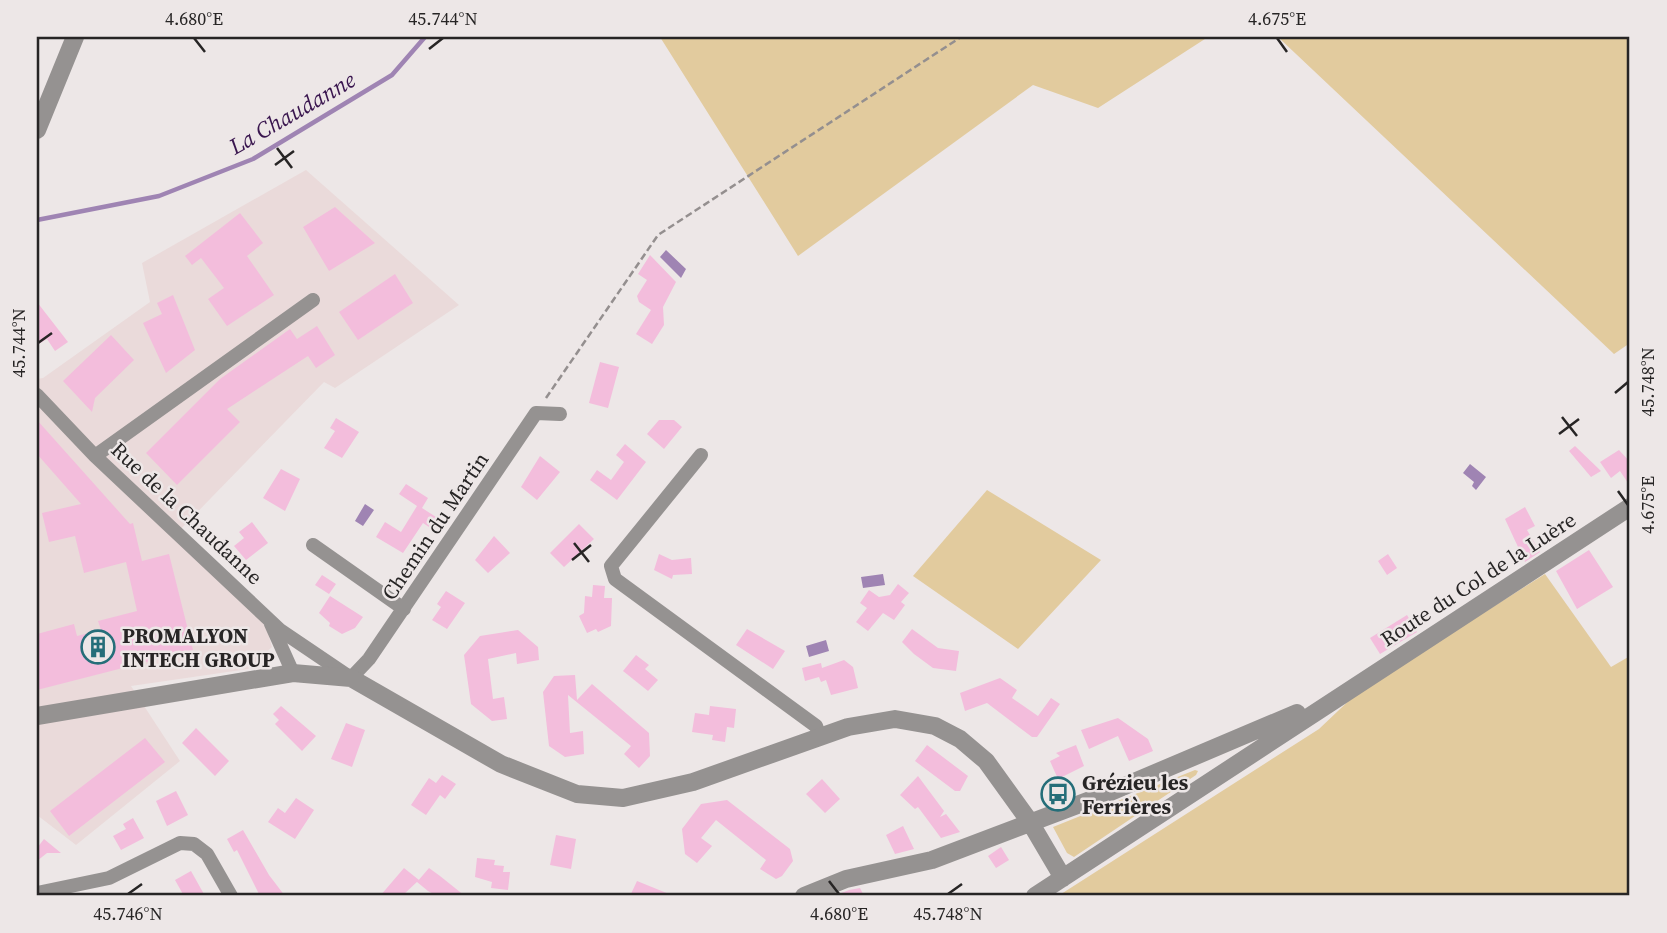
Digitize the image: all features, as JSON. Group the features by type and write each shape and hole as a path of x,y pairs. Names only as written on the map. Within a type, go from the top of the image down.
{"street":[{"path":"37,130 75,37"},
{"path":"95,456 313,300"},
{"name":"Rue de la Chaudanne","path":"37,395 95,456 269,620 293,673"},
{"path":"536,413 560,414"},
{"name":"Chemin du Martin","path":"351,678 369,659 536,413"},
{"path":"701,455 611,566 615,579 816,726 820,737"},
{"name":"Route du Col de la Luère","path":"1351,689 1630,507"},
{"path":"313,545 404,608"},
{"path":"269,620 313,655 501,764 577,794 623,798 693,782 848,727 895,719 934,726 960,739 985,761 1030,822 1063,878"},
{"path":"37,716 293,673 351,678"},
{"path":"804,896 846,879 932,860 1101,796 1351,689"},
{"path":"1035,896 1351,689"},
{"path":"1201,753 1217,760 1224,771"},
{"path":"37,893 108,878 180,843 194,844 207,854 231,896"}],"path":[{"path":"536,413 658,235 961,37"}],"shaded area":[{"path":"660,37 1208,37 1098,108 1033,85 798,256"},
{"path":"1278,37 1630,37 1630,343 1614,354"},
{"path":"306,170 459,305 335,388 324,382 174,536 266,626 272,647 248,669 131,686 180,761 76,845 37,815 37,379 43,378 150,302 142,263"},
{"path":"666,250 686,269 681,278 660,257"},
{"path":"1470,464 1486,477 1476,490 1472,486 1474,482 1463,473"},
{"path":"987,490 1101,560 1018,649 913,576"},
{"path":"365,504 374,510 363,526 355,521"},
{"path":"883,574 885,585 863,588 861,577"},
{"path":"1545,574 1611,667 1630,656 1630,896 1058,896 1319,729 1358,692"},
{"path":"826,640 829,651 809,657 806,646"},
{"path":"1198,771 1196,775 1074,857 1067,853 1053,827"}],"building":[{"path":"335,207 375,243 329,271 303,227"},
{"path":"240,213 263,243 247,256 274,295 227,326 208,299 224,288 201,258 192,265 185,256"},
{"path":"650,255 676,282 663,307 664,325 652,344 636,334 651,310 639,302 637,296 647,280 638,274"},
{"path":"395,274 413,303 358,340 339,312"},
{"path":"173,295 195,350 166,373 143,323 162,314 157,303"},
{"path":"37,302 68,342 55,351 47,339 37,345"},
{"path":"317,326 335,355 316,368 308,356 227,409 240,422 177,485 146,453 220,379 290,329 297,339"},
{"path":"111,335 134,360 95,398 92,412 63,381"},
{"path":"600,362 619,367 608,408 589,403"},
{"path":"336,418 359,432 342,458 324,448 335,431 330,428"},
{"path":"37,420 130,524 133,523 142,561 169,554 193,650 37,690 37,634 74,624 77,636 101,630 98,621 137,611 126,562 84,573 75,536 49,542 42,513 81,504 37,454"},
{"path":"659,420 674,420 682,427 664,449 647,434"},
{"path":"625,444 646,462 617,500 590,480 597,470 611,480 624,462 616,455"},
{"path":"1575,446 1601,471 1591,477 1569,451"},
{"path":"1619,450 1630,462 1630,486 1620,471 1611,478 1600,462"},
{"path":"540,456 560,472 537,500 521,487"},
{"path":"281,469 300,479 285,511 263,498"},
{"path":"406,484 428,498 422,508 436,517 429,527 423,523 403,553 376,537 385,522 401,532 417,506 399,494"},
{"path":"1525,507 1535,526 1527,530 1540,552 1525,562 1505,519"},
{"path":"252,522 268,543 246,560 234,546 244,538 239,532"},
{"path":"579,524 594,539 564,567 550,553"},
{"path":"494,536 510,553 488,573 475,560"},
{"path":"1589,550 1613,587 1577,609 1556,571"},
{"path":"659,554 672,560 691,558 692,574 673,575 672,579 654,570"},
{"path":"1388,554 1397,568 1387,575 1378,561"},
{"path":"322,575 336,584 329,594 315,585"},
{"path":"898,584 909,593 901,602 905,605 894,620 883,613 868,631 856,622 867,608 860,603 869,590 879,597 890,595"},
{"path":"593,585 605,586 604,598 612,598 611,626 598,632 596,629 587,633 579,616 584,613 585,596 592,597"},
{"path":"446,591 465,603 447,629 432,620 441,607 437,604"},
{"path":"330,596 363,617 355,628 342,634 329,626 330,623 319,613"},
{"path":"1407,615 1417,632 1380,654 1370,638"},
{"path":"747,629 785,651 773,669 736,645"},
{"path":"912,629 938,648 959,651 956,671 933,668 914,654 902,642"},
{"path":"518,630 538,647 539,660 517,664 516,653 488,659 493,699 504,697 507,719 492,721 471,704 464,655 480,636"},
{"path":"636,655 649,665 645,669 658,680 648,691 623,671"},
{"path":"844,660 853,667 858,688 831,695 826,680 821,682 819,677 805,681 802,668 821,663 822,668"},
{"path":"575,675 577,700 592,684 649,733 650,756 639,768 624,754 631,746 568,695 570,733 583,731 584,754 565,757 549,746 543,692 554,676"},
{"path":"1000,678 1017,690 1012,698 1038,716 1051,698 1060,704 1037,737 1032,737 987,703 965,711 960,693"},
{"path":"281,706 316,736 302,751 275,724 279,720 273,714"},
{"path":"710,706 736,709 734,728 727,727 725,742 712,740 713,735 692,732 695,713 709,715"},
{"path":"1118,718 1148,739 1153,751 1129,761 1118,736 1089,749 1081,730"},
{"path":"346,723 365,730 352,767 331,759"},
{"path":"196,728 229,761 215,776 182,743"},
{"path":"145,738 165,762 69,836 50,811"},
{"path":"927,745 968,776 960,791 955,791 915,761"},
{"path":"1076,745 1084,766 1058,779 1050,761 1060,756 1056,753"},
{"path":"442,775 456,784 445,799 440,795 426,815 411,805 429,778 436,783"},
{"path":"918,776 944,811 940,817 946,814 960,832 941,838 918,807 915,809 900,795"},
{"path":"822,779 840,799 825,813 806,794"},
{"path":"176,791 188,815 167,826 156,801"},
{"path":"296,798 314,810 295,839 268,822 278,808 285,813"},
{"path":"727,800 790,849 793,861 782,876 776,879 760,869 766,860 716,820 701,838 712,846 697,863 685,854 682,829 701,804"},
{"path":"133,818 144,838 121,850 113,836 126,829 123,824"},
{"path":"903,826 914,849 895,854 886,835"},
{"path":"243,830 269,875 285,896 260,896 237,850 234,852 227,839"},
{"path":"556,835 576,839 571,869 550,865"},
{"path":"44,839 61,853 47,853 37,861 37,848"},
{"path":"1001,847 1009,860 996,868 988,856"},
{"path":"477,858 495,860 494,865 504,866 503,872 510,872 508,890 491,888 492,882 475,877"},
{"path":"404,868 419,880 402,896 380,896"},
{"path":"429,868 465,896 437,896 428,891 417,882"},
{"path":"191,871 205,896 184,896 175,880"},
{"path":"637,881 674,896 630,896"},
{"path":"860,888 864,896 834,896 849,890"}],"waterway":[{"name":"La Chaudanne","path":"37,220 159,196 253,159 392,75 425,37"}],"place":[{"name":"PROMALYON INTECH GROUP","path":"98,647"},
{"name":"Grézieu les Ferrières","path":"1058,794"}]}
